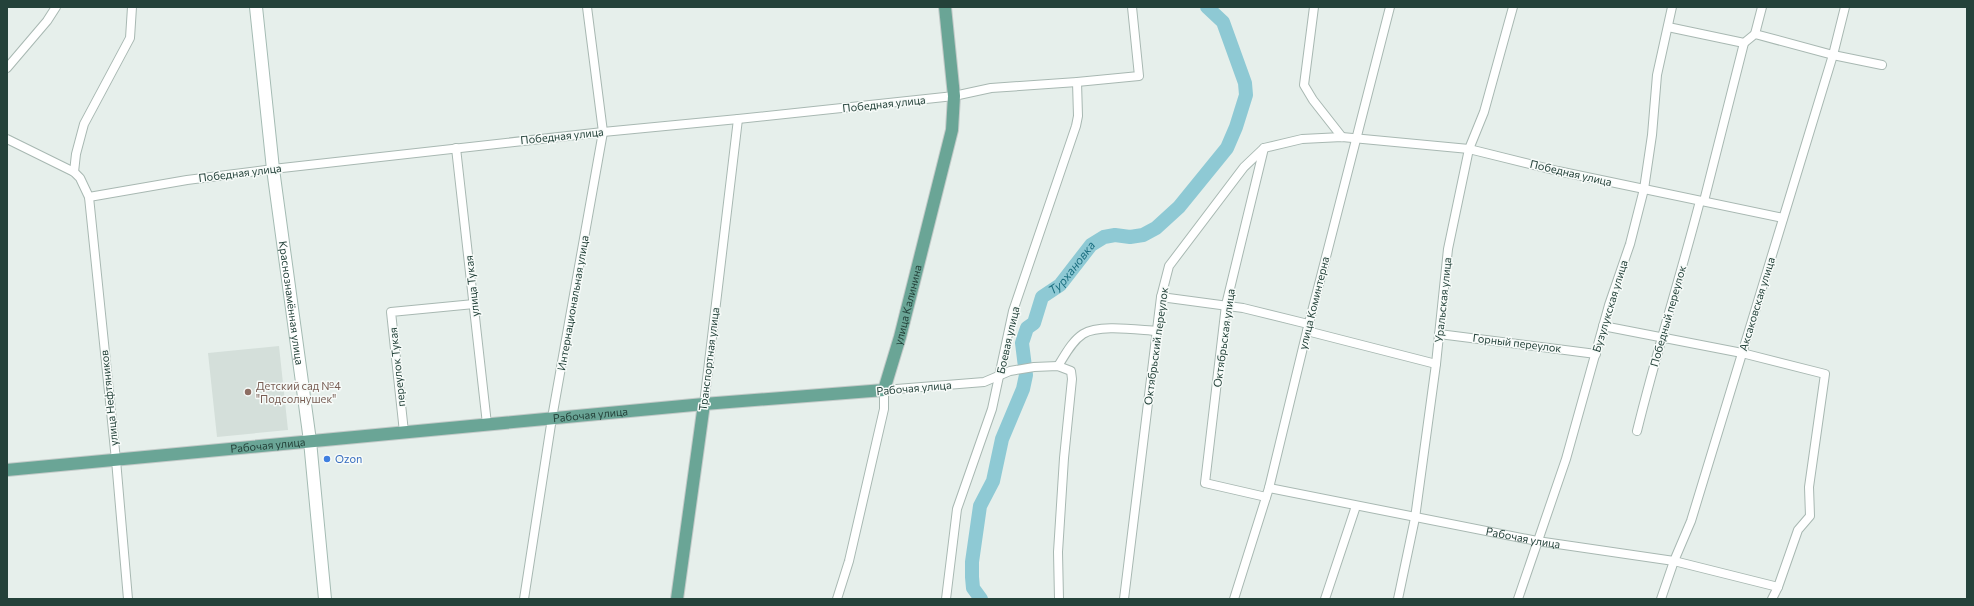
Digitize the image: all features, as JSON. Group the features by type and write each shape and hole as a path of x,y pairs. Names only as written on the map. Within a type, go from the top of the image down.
{"main road":[{"name":"улица Калинина","path":"884,390 900,337 952,130 954,96 945,7"},
{"name":"Рабочая улица","path":"7,470 704,404 884,390"},
{"name":"Транспортная улица","path":"677,599 704,404"}],"street":[{"path":"8,64 47,22 56,7"},
{"path":"74,172 76,154 84,124 130,38 132,7"},
{"name":"Краснознамённая улица","path":"256,7 273,169 310,441 325,599"},
{"name":"Интернациональная улица","path":"524,599 552,418 603,132 587,7"},
{"name":"Победная улица","path":"89,197 187,180 273,169 603,132 954,96 991,88 1139,76 1132,7"},
{"path":"1314,7 1304,85 1313,100 1342,137"},
{"name":"улица Коминтерна","path":"1234,599 1269,488 1307,327 1390,7"},
{"name":"Уральская улица","path":"1398,599 1415,518 1436,364 1448,249 1469,149 1484,112 1513,7"},
{"name":"Бузулукская улица","path":"1518,599 1566,459 1604,326 1630,244 1644,189 1652,135 1657,75 1672,7"},
{"path":"1668,27 1744,43 1755,34 1762,7"},
{"name":"Аксаковская улица","path":"1661,599 1674,561 1691,521 1833,55 1845,7"},
{"path":"1755,34 1833,55 1882,65"},
{"name":"Победный переулок","path":"1637,430 1661,337 1702,201 1744,43"},
{"name":"Боевая улица","path":"946,599 957,509 992,409 1013,311 1076,126 1078,116 1077,82"},
{"name":"Транспортная улица","path":"704,404 738,119"},
{"path":"1264,148 1302,139 1342,137 1357,139"},
{"path":"7,139 74,172 80,178 89,197"},
{"name":"Победная улица","path":"1357,139 1469,149 1644,189 1783,218"},
{"name":"улица Тукая","path":"456,148 487,424"},
{"name":"Октябрьский переулок","path":"1124,599 1161,297 1169,266 1244,167 1264,148"},
{"name":"Октябрьская улица","path":"1264,148 1226,305 1205,483 1266,497"},
{"name":"улица Нефтяников","path":"89,197 116,460 128,599"},
{"path":"1161,297 1243,308 1436,364"},
{"name":"переулок Тукая","path":"404,432 391,312 474,304"},
{"path":"1604,326 1742,353 1825,374 1810,487 1810,516 1798,530 1778,587 1772,599"},
{"path":"1059,599 1058,552 1064,458 1072,379 1071,372 1058,366 1073,344 1083,334 1095,330 1112,329 1157,331"},
{"name":"Горный переулок","path":"1439,334 1596,354"},
{"name":"Рабочая улица","path":"884,390 984,382 1010,371 1034,366 1058,366"},
{"name":"улица Калинина","path":"837,599 848,561 884,409 884,390"},
{"name":"Рабочая улица","path":"1269,488 1537,541 1674,561 1778,587"},
{"path":"1325,599 1356,506"}],"shaded area":[{"name":"Детский сад №4 \"Подсолнушек\"","path":"279,346 288,430 217,437 208,353"}],"waterway":[{"name":"Турхановка","path":"981,599 973,588 972,577 972,562 980,506 993,481 1002,439 1023,389 1026,375 1022,343 1027,328 1034,323 1042,297 1060,285 1091,245 1104,237 1115,235 1130,237 1143,235 1156,228 1179,207 1227,148 1236,127 1246,95 1245,83 1223,22 1207,7"}],"place":[{"name":"Детский сад №4 \"Подсолнушек\"","path":"248,392"},
{"name":"Ozon","path":"327,459"}]}
